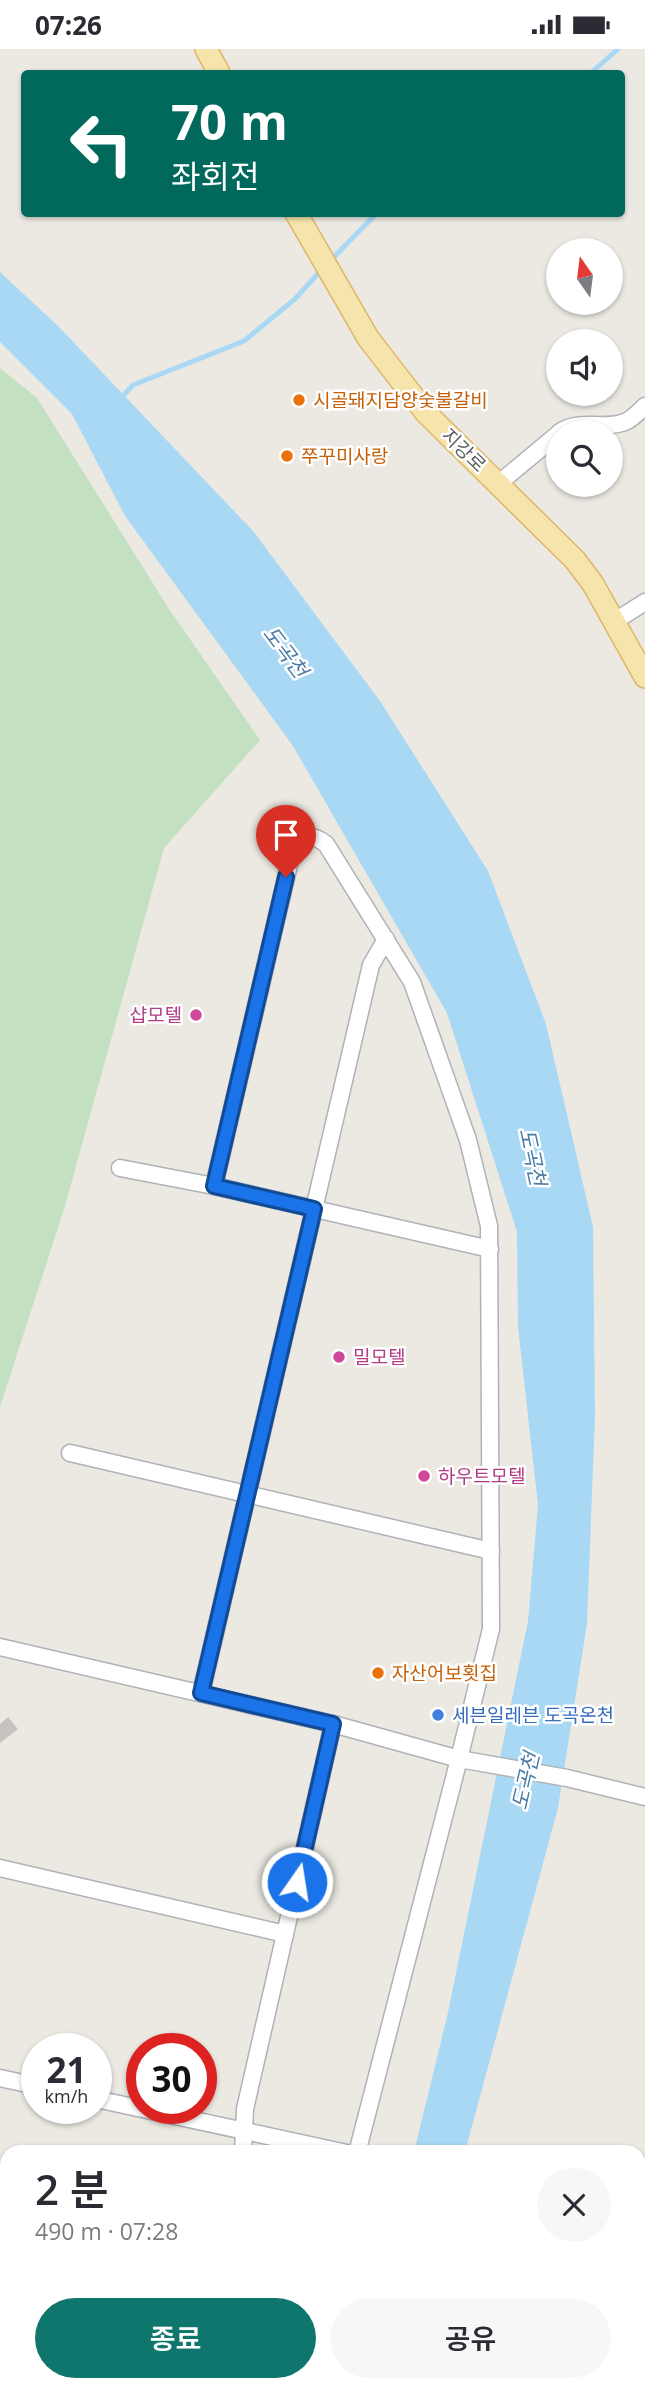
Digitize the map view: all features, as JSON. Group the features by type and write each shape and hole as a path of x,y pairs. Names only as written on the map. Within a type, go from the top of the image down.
{"main road":[{"path":"205,49 217,70"},
{"name":"지강로","path":"298,217 336,286 369,338 426,413 575,560 593,585 645,677"}],"street":[{"path":"623,422 645,407"},
{"path":"498,484 546,444"},
{"path":"614,621 645,602"},
{"path":"214,1186 292,852 298,841 317,837 326,844 412,982 468,1140 489,1226 490,1249 491,1629 358,2145"},
{"path":"201,1693 371,965 386,939"},
{"path":"120,1168 214,1186 490,1249"},
{"path":"70,1453 491,1551"},
{"path":"0,1647 333,1724 459,1759 567,1778 645,1797"},
{"path":"243,2145 245,2109 333,1724"},
{"path":"0,1868 285,1934"},
{"path":"0,2078 21,2083"},
{"path":"112,2103 308,2145"}],"green space":[{"path":"0,368 37,398 169,609 260,740 164,848 65,1206 0,1407"}],"water":[{"name":"도곡천","path":"0,272 59,327 253,531 380,701 488,871 546,1024 593,1227 595,1416 587,1624 558,1808 467,2145 416,2145 447,2017 528,1621 538,1505 518,1327 517,1232 447,1013 293,746 125,516 72,414 0,342"}],"building":[{"path":"8,1717 18,1729 0,1743 0,1724"}],"waterway":[{"path":"594,70 618,49"},
{"path":"330,261 373,217"},
{"path":"121,398 133,385 244,341 295,299 323,268"}],"place":[{"name":"시골돼지담양숯불갈비","path":"299,400"},
{"name":"쭈꾸미사랑","path":"287,456"},
{"name":"샵모텔","path":"196,1015"},
{"name":"밀모텔","path":"339,1357"},
{"name":"하우트모텔","path":"424,1476"},
{"name":"자산어보횟집","path":"378,1673"},
{"name":"세븐일레븐 도곡온천","path":"438,1715"}],"route":[{"path":"286,877 214,1186 314,1209 201,1693 333,1724 297,1882"}]}
